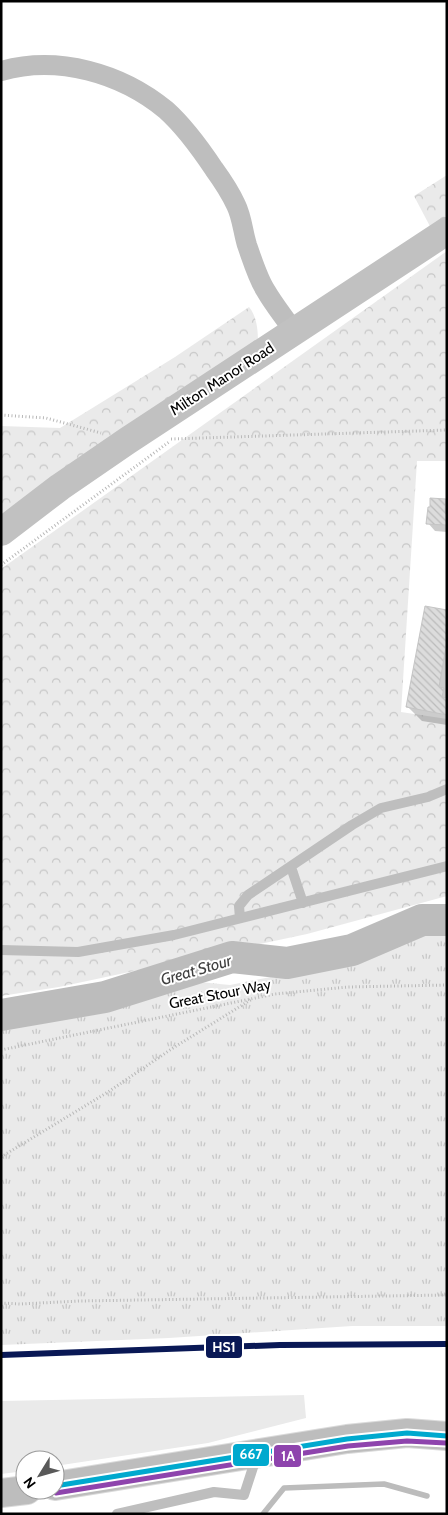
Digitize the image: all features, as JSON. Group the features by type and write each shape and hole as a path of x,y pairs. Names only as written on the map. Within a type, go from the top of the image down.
{"highway":[{"path":"65,1484 347,1439 407,1433 447,1436"},
{"path":"1,1493 15,1491"}],"street":[{"path":"1,71 31,66 78,68 115,79 144,94 166,110 201,149 227,188 237,206 248,246 265,290 294,332"},
{"name":"Milton Manor Road","path":"1,532 60,487 127,441 447,231"}],"lane":[{"path":"240,918 239,906 248,895 352,825 381,808 428,797 447,789"},
{"path":"1,950 78,952 174,935 447,866"},
{"path":"291,867 303,903"},
{"path":"117,1514 214,1492 244,1495 257,1454"}],"path":[{"path":"1,415 46,418 127,441"},
{"path":"164,439 447,430"},
{"path":"1,566 174,439"},
{"name":"Great Stour Way","path":"1,1050 276,994 348,987 447,985"},
{"path":"1,1158 255,998"},
{"path":"1,1303 447,1295"}],"green space":[{"path":"447,175 447,223 433,232 414,196"},
{"path":"447,251 447,461 417,461 401,712 447,719 447,896 307,934 59,987 1,996 1,569"},
{"path":"249,307 256,321 258,346 1,519 1,426 60,428 175,357"},
{"path":"447,930 447,1326 352,1326 169,1338 1,1345 1,1023 109,1005 178,989 199,982 230,985 341,963 388,948 414,935"},
{"path":"304,1395 306,1418 208,1443 65,1464 65,1450 15,1450 15,1472 1,1474 1,1401"}],"building":[{"path":"430,498 446,499 447,529 446,525 426,524"},
{"path":"425,606 447,610 447,641 439,687 444,688 442,697 447,698 447,715 406,707"}],"waterway":[{"name":"Great Stour","path":"1,1015 105,997 232,957 287,963 352,950 422,920 447,920"},
{"path":"263,1514 284,1488 384,1484 427,1496"}],"transit line":[{"name":"HS1","path":"1,1355 280,1345 447,1344"},
{"name":"667","path":"65,1484 347,1439 407,1433 447,1436"},
{"name":"1A","path":"65,1492 348,1446 407,1441 446,1443"}]}
